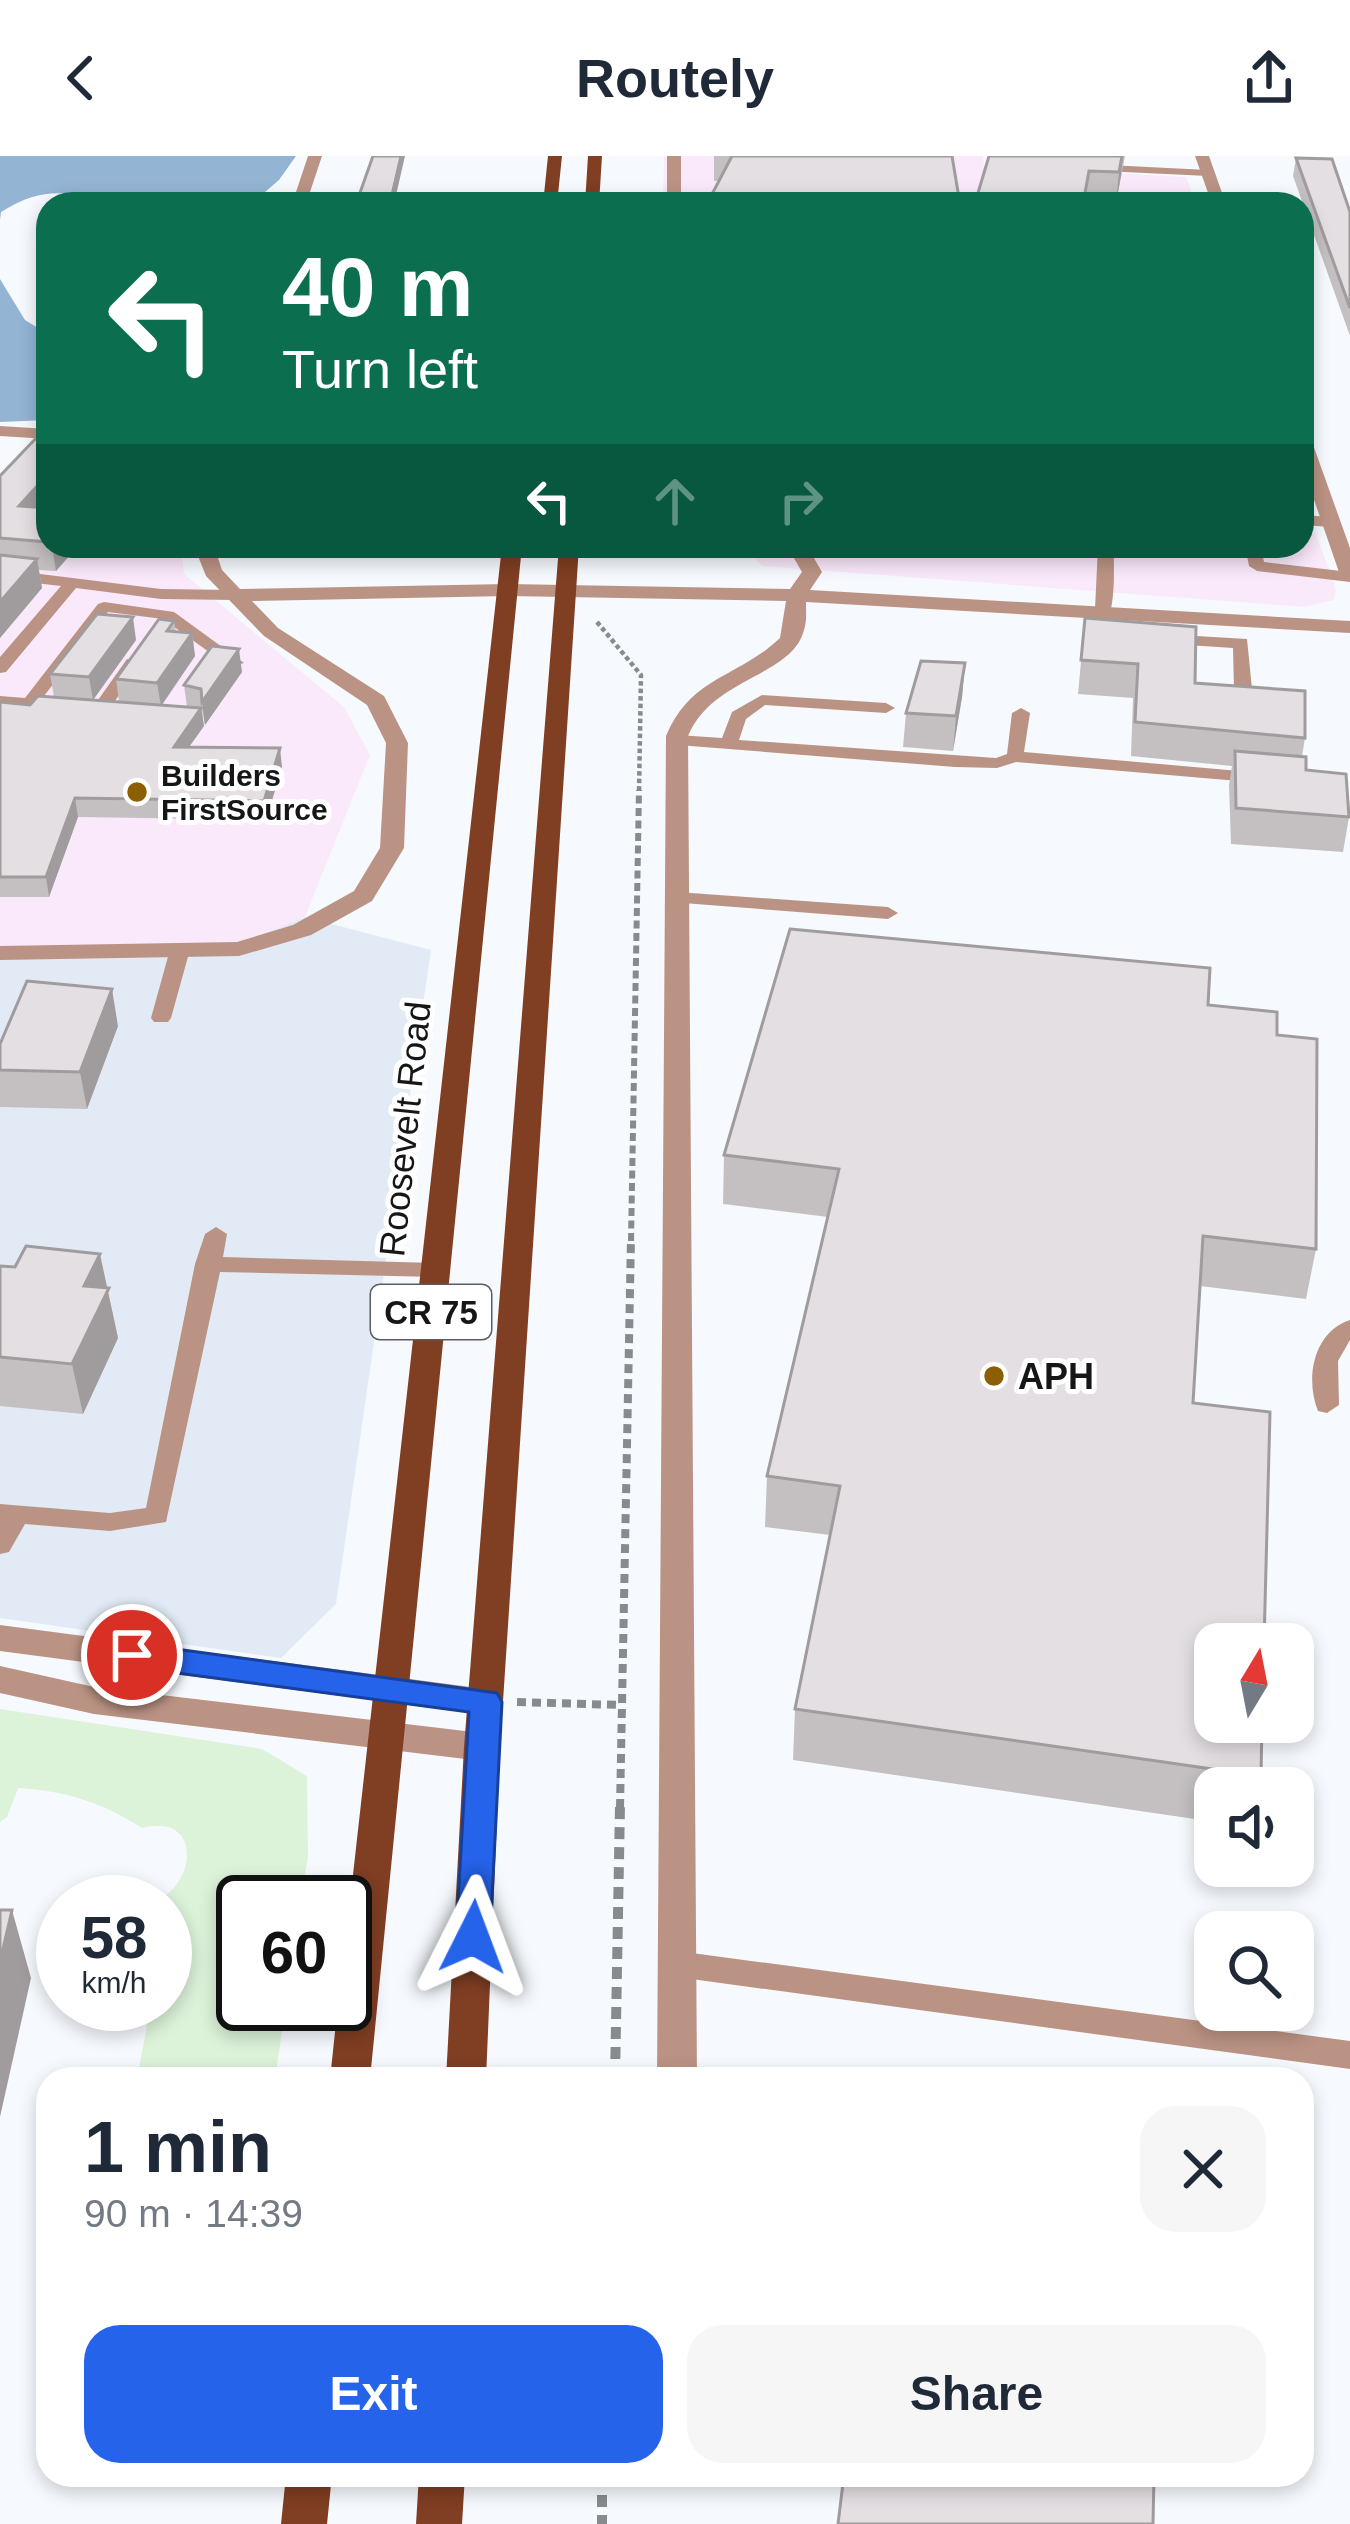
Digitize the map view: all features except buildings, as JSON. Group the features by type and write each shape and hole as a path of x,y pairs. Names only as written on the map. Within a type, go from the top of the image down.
{"main road":[{"path":"551,192 555,156"},
{"path":"593,192 595,156"},
{"name":"Roosevelt Road","path":"351,2067 511,558"},
{"name":"CR 75","path":"467,2067 482,1747 568,558"},
{"path":"304,2524 308,2487"},
{"path":"439,2524 441,2487"}],"street":[{"path":"303,192 315,156"},
{"path":"674,156 674,192"},
{"path":"1202,156 1215,192"},
{"path":"0,430 36,433"},
{"path":"1314,485 1350,576"},
{"path":"0,953 239,949 302,930 364,896 392,848 398,743 376,701 271,632 213,572 208,558"},
{"path":"677,2067 677,740 684,710 709,690 783,648 797,630 797,595 812,572 804,558"},
{"path":"234,595 508,590 797,595 1103,609 1350,627"},
{"path":"0,1638 486,1702"},
{"path":"0,1679 30,1691 148,1708 264,1723 386,1730 482,1747"}],"lane":[{"path":"1083,156 1082,167 1144,162"},
{"path":"1124,158 1208,173"},
{"path":"1314,521 1331,522"},
{"path":"1105,558 1103,609 1090,635 1112,636"},
{"path":"1255,558 1257,566 1350,576"},
{"path":"0,574 161,594 234,595"},
{"path":"0,668 72,583"},
{"path":"29,704 104,607 168,615 236,663"},
{"path":"154,634 168,615"},
{"path":"1240,620 1243,688"},
{"path":"1133,638 1241,644"},
{"path":"203,664 215,647"},
{"path":"100,710 141,653"},
{"path":"729,744 739,716 762,700 886,708"},
{"path":"0,701 122,712"},
{"path":"1015,757 1021,713"},
{"path":"677,740 955,762 997,763 1015,757 1283,780"},
{"path":"677,898 888,914"},
{"path":"161,1018 179,953"},
{"path":"0,1546 9,1515 110,1522 157,1516 216,1234"},
{"path":"207,1264 435,1270"},
{"path":"1328,1406 1326,1357 1332,1339 1350,1328"},
{"path":"677,1964 1350,2055"}],"path":[{"path":"599,614 598,628 641,675 615,2067"},
{"path":"486,1702 621,1705"},
{"path":"602,2487 602,2524"}],"shaded area":[{"path":"664,156 983,156 984,166 1186,177 1192,192 663,192"},
{"path":"0,518 36,539 36,558 182,558 184,574 344,707 370,755 305,917 231,946 0,946"},
{"path":"1314,529 1336,589 1334,600 1304,607 762,566 755,558 1314,558"},
{"path":"305,917 431,950 336,1604 281,1658 0,1618 0,946 231,946"}],"green space":[{"path":"0,1709 262,1749 307,1776 305,1875 216,1875 216,2031 282,2031 277,2067 139,2067 146,2031 192,2031 192,1875 181,1875 187,1852 175,1830 142,1828 67,1795 18,1788 7,1817 0,1822"}],"water":[{"path":"0,156 296,156 265,192 36,192 1,212 0,220"},
{"path":"0,279 25,320 36,327 36,420 0,422"}],"place":[{"name":"Builders FirstSource","path":"137,792"},
{"name":"APH","path":"994,1376"}],"route":[{"path":"132,1655 486,1702 473,1937"}]}
